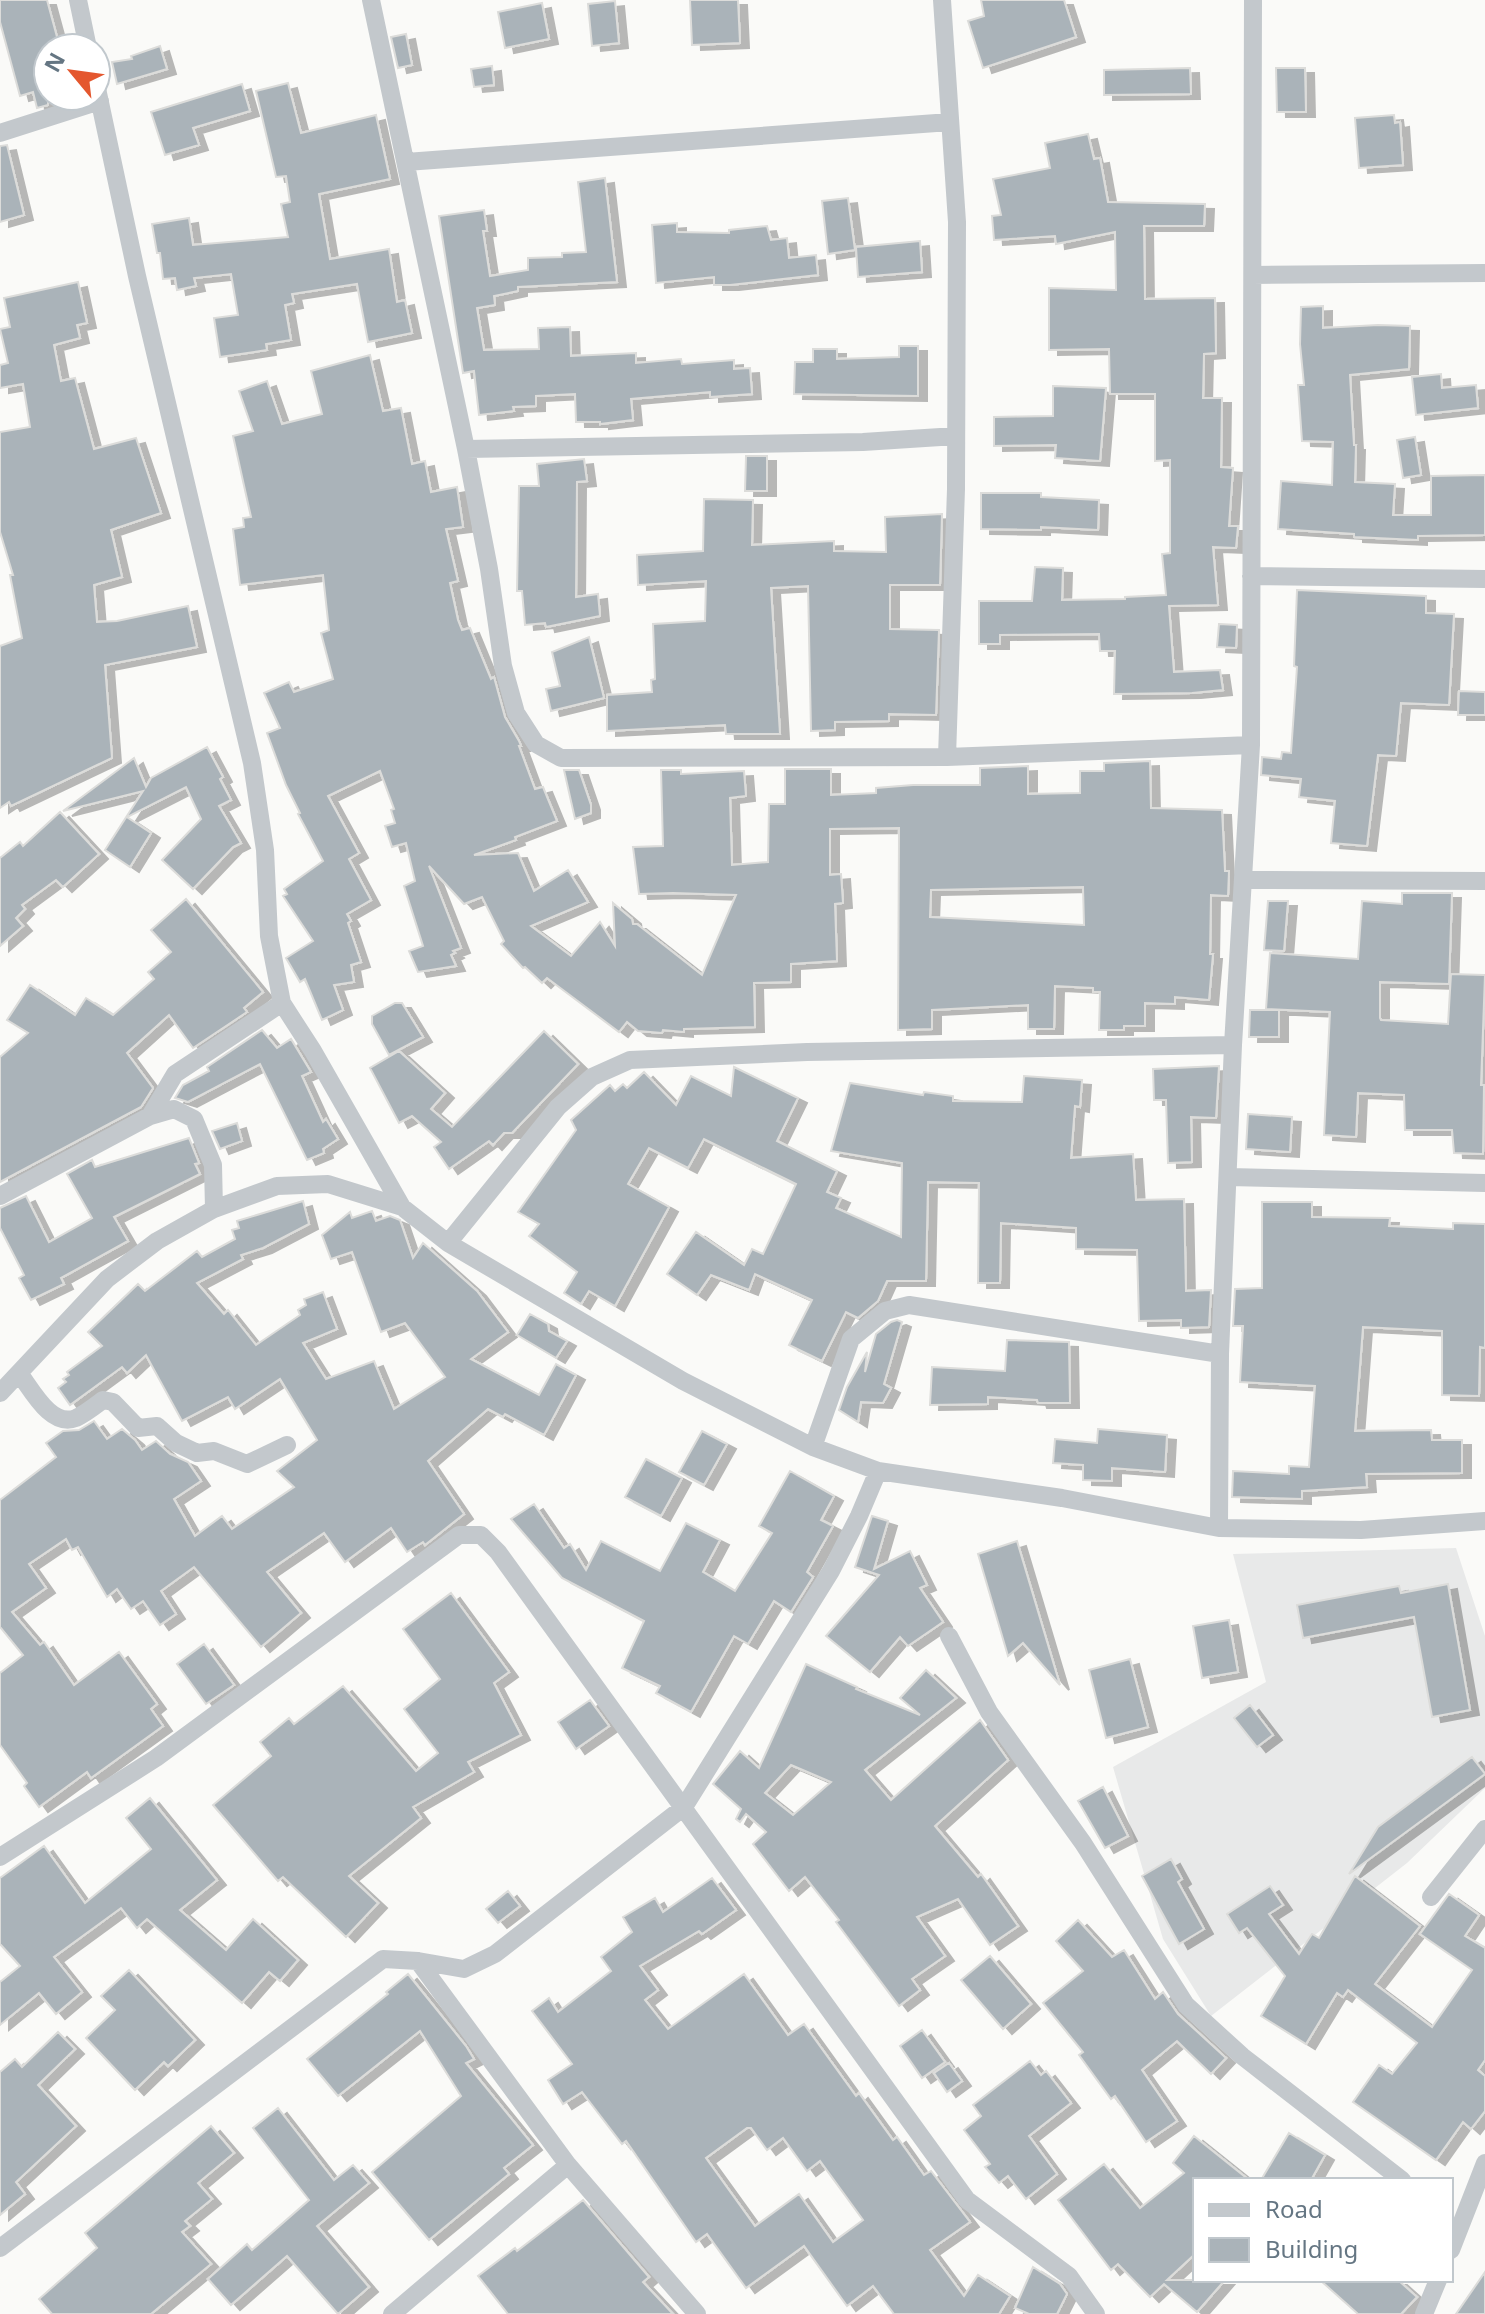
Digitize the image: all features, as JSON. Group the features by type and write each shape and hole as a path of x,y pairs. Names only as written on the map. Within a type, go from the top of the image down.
{"street":[{"path":"78,0 85,32"},
{"path":"371,0 466,449 489,569 503,666 516,713 536,744 561,758 947,757 1251,745"},
{"path":"942,0 957,222 956,436 947,757"},
{"path":"1219,1528 1220,1354 1233,1045 1251,745 1253,0"},
{"path":"0,133 50,112"},
{"path":"102,112 141,291 252,763 265,850 269,936 282,1003 402,1207"},
{"path":"406,162 950,122"},
{"path":"1253,275 1485,273"},
{"path":"466,449 863,442 956,436"},
{"path":"1251,576 1485,579"},
{"path":"1243,880 1485,881"},
{"path":"150,1116 175,1074 282,1003"},
{"path":"448,1243 558,1107 592,1077 630,1060 807,1052 1233,1045"},
{"path":"0,1196 150,1116 174,1109 194,1119 213,1165 214,1209"},
{"path":"1229,1177 1485,1183"},
{"path":"0,1393 107,1279 157,1241 214,1209 277,1186 328,1184 402,1207 448,1243 683,1381 813,1447 878,1471 1062,1498 1219,1528 1361,1530 1485,1521"},
{"path":"813,1447 851,1339 885,1311 909,1305 1220,1354"},
{"path":"19,1373 49,1413 61,1420 75,1419 103,1400 113,1402 138,1428 157,1426 176,1443 197,1453 214,1451 247,1464 287,1445"},
{"path":"0,2248 383,1959 464,1969 495,1954 684,1807 831,1571 878,1471"},
{"path":"0,1857 156,1758 459,1535 481,1535 498,1552 967,2200 1069,2276 1095,2314"},
{"path":"949,1636 989,1712 1083,1843 1186,2005 1242,2056 1399,2178"},
{"path":"1431,1897 1485,1829"},
{"path":"418,1961 568,2165 697,2314"},
{"path":"1456,2222 1485,2163"},
{"path":"392,2314 568,2165"},
{"path":"1424,2314 1437,2282"}],"shaded area":[{"path":"1456,1548 1485,1636 1485,1788 1407,1863 1211,2016 1163,1939 1113,1767 1266,1682 1233,1554"}],"building":[{"path":"0,0 47,0 56,32 32,32 32,92 20,96 0,22"},
{"path":"690,0 738,0 740,43 692,45"},
{"path":"981,0 1064,0 1076,37 983,68 968,21 984,16"},
{"path":"615,1 619,43 592,46 588,4"},
{"path":"542,3 549,39 505,48 498,12"},
{"path":"406,34 412,65 398,68 391,37"},
{"path":"160,46 167,69 117,84 112,62 132,59 131,56"},
{"path":"492,66 494,85 474,87 471,69"},
{"path":"1190,68 1191,94 1104,95 1104,70"},
{"path":"1276,68 1305,68 1306,112 1277,112"},
{"path":"288,83 301,133 376,115 390,179 319,194 330,259 389,249 397,302 405,300 412,333 368,342 357,284 292,294 294,303 285,305 291,340 266,344 267,350 220,357 214,318 238,315 231,274 194,278 196,286 177,290 175,278 163,279 152,224 189,218 193,245 288,237 281,204 290,202 286,176 276,177 256,91"},
{"path":"242,84 250,111 193,128 199,145 165,155 151,112"},
{"path":"1394,115 1395,123 1400,122 1403,165 1359,168 1355,118"},
{"path":"1088,134 1094,159 1100,158 1108,202 1205,204 1204,226 1144,226 1145,299 1215,298 1216,353 1204,354 1203,398 1222,398 1221,467 1233,468 1229,526 1238,526 1236,548 1213,547 1218,605 1169,606 1174,672 1220,670 1223,690 1114,694 1115,651 1100,651 1099,634 1000,635 1000,644 979,644 979,601 1032,601 1035,567 1063,568 1062,600 1166,595 1162,554 1170,553 1170,460 1155,461 1155,394 1110,394 1109,349 1049,350 1049,288 1116,290 1115,232 1056,244 1055,236 994,240 992,216 1001,215 993,179 1050,168 1045,143"},
{"path":"7,145 24,215 0,222 0,146"},
{"path":"605,178 617,282 518,287 518,291 494,296 495,305 477,308 484,350 539,349 538,328 570,327 571,356 636,353 636,363 681,359 682,364 734,360 734,369 750,368 752,394 710,397 710,392 631,399 633,420 600,424 576,422 575,394 536,396 536,406 513,407 514,411 479,415 474,371 463,373 439,216 484,210 487,231 483,231 490,276 528,270 528,258 562,257 562,253 586,252 578,182"},
{"path":"848,198 855,250 828,254 822,201"},
{"path":"677,223 677,232 729,233 729,230 767,226 771,240 787,238 789,258 816,255 818,275 730,285 714,285 714,277 656,283 652,225"},
{"path":"920,241 922,272 858,277 856,247"},
{"path":"78,282 87,323 77,325 80,338 54,345 61,381 75,378 94,449 136,438 161,513 111,530 122,577 94,585 97,622 117,621 188,606 197,647 105,665 112,758 11,806 9,802 0,808 0,646 22,638 10,575 13,575 0,532 0,432 30,427 23,384 0,388 0,365 8,363 0,329 10,327 4,298"},
{"path":"1323,306 1323,328 1410,326 1409,369 1350,375 1356,445 1355,482 1395,484 1393,515 1431,515 1431,476 1485,475 1485,535 1418,536 1418,540 1278,529 1281,481 1332,485 1333,442 1302,441 1298,385 1304,385 1300,344 1301,307"},
{"path":"899,346 918,346 918,396 794,394 795,362 813,362 813,349 837,349 837,359 899,357"},
{"path":"370,355 383,411 401,408 412,464 425,461 431,492 457,487 463,527 446,529 458,581 450,583 458,620 462,630 470,628 491,679 494,677 505,717 519,741 535,789 543,787 557,821 474,855 518,853 534,891 568,870 588,902 531,926 571,956 600,922 615,946 613,903 632,919 633,924 702,975 736,895 639,894 633,847 663,846 661,770 681,770 681,774 744,771 746,796 730,798 732,865 768,862 769,804 785,804 785,769 831,769 831,795 876,793 876,788 913,785 980,785 980,768 1028,766 1028,794 1080,793 1080,771 1104,771 1104,763 1150,761 1151,808 1222,810 1225,871 1229,871 1228,896 1211,895 1210,954 1213,954 1209,1000 1175,997 1175,1004 1145,1003 1145,1026 1099,1030 1100,992 1093,992 1093,988 1055,986 1054,1029 1028,1029 1028,1005 932,1010 932,1029 898,1030 899,828 830,829 830,875 841,874 843,903 835,904 837,961 791,964 791,982 754,983 755,1027 684,1029 684,1032 663,1030 662,1033 638,1031 627,1022 619,1032 547,978 542,983 523,968 501,944 504,941 482,897 464,904 429,866 461,948 451,955 456,966 418,972 409,951 423,946 404,886 415,881 406,843 392,847 385,826 395,823 391,810 394,809 380,771 328,796 359,853 349,859 371,900 347,914 361,962 351,965 354,982 334,985 343,1010 322,1020 305,979 300,982 286,958 313,941 283,896 287,894 284,889 323,861 298,814 267,733 280,728 264,693 289,682 294,692 333,679 321,633 329,630 323,575 240,585 233,529 244,527 243,518 251,517 233,436 253,431 239,391 267,381 282,424 322,414 311,371","holes":["1083,887 1084,925 930,917 931,890"]},
{"path":"1441,374 1442,388 1476,385 1478,408 1416,415 1412,377"},
{"path":"1053,386 1106,388 1100,461 1055,458 1056,445 994,446 994,417 1053,416"},
{"path":"1415,437 1421,475 1403,478 1397,440"},
{"path":"746,456 767,456 767,491 745,491"},
{"path":"584,459 587,481 577,482 576,597 598,594 600,616 546,627 545,623 525,625 522,591 517,591 519,486 539,486 537,464"},
{"path":"981,493 1041,493 1041,497 1099,500 1098,530 1041,527 1041,530 981,529"},
{"path":"704,499 753,500 752,545 834,541 834,551 886,552 885,517 942,514 940,585 890,585 890,629 939,630 936,715 889,714 889,721 835,722 835,730 811,731 808,586 771,588 780,734 726,734 725,725 607,731 607,695 652,692 651,680 655,679 653,624 705,621 706,581 638,585 637,555 703,551"},
{"path":"1297,590 1426,596 1426,613 1454,614 1449,705 1401,703 1396,756 1378,755 1367,846 1331,843 1335,801 1299,797 1301,779 1261,775 1262,757 1281,759 1282,752 1291,753 1297,667 1294,666"},
{"path":"1219,624 1237,625 1236,648 1217,647"},
{"path":"589,637 604,698 551,711 546,689 560,686 552,652"},
{"path":"1459,691 1485,692 1485,715 1458,715"},
{"path":"207,747 231,800 219,806 241,843 233,847 193,889 162,860 201,819 186,787 127,817 151,833 130,867 105,850 143,791 63,811 134,758 146,787 151,778"},
{"path":"564,770 579,770 591,813 575,819"},
{"path":"60,812 99,854 63,887 56,880 22,905 25,909 16,918 23,926 0,946 0,858 20,842 23,846"},
{"path":"1402,893 1452,893 1449,984 1380,982 1380,1018 1448,1024 1451,974 1485,975 1481,1085 1484,1085 1483,1154 1454,1153 1452,1130 1405,1130 1404,1095 1358,1093 1356,1137 1324,1135 1330,1012 1266,1009 1270,953 1358,959 1362,901 1402,904"},
{"path":"186,899 263,992 244,1008 247,1012 193,1048 169,1015 127,1053 153,1088 141,1107 0,1182 0,1057 28,1033 7,1020 30,985 75,1015 86,998 113,1015 154,979 148,972 171,952 151,930"},
{"path":"1268,901 1288,901 1284,951 1264,950"},
{"path":"395,1003 402,1003 423,1037 389,1055 372,1024 372,1016"},
{"path":"1250,1010 1279,1010 1279,1037 1249,1037"},
{"path":"262,1030 277,1048 291,1039 311,1072 302,1076 323,1122 326,1119 338,1139 323,1149 324,1153 307,1160 260,1064 188,1102 175,1098 183,1085 209,1071 207,1067"},
{"path":"544,1031 578,1064 512,1133 504,1133 493,1145 489,1141 449,1169 434,1147 441,1142 412,1116 399,1123 370,1068 399,1051 445,1093 431,1109 452,1127"},
{"path":"1219,1066 1216,1118 1191,1117 1192,1162 1168,1163 1166,1100 1154,1100 1153,1069"},
{"path":"734,1067 798,1098 777,1141 837,1171 827,1192 841,1198 836,1208 901,1237 902,1163 831,1151 850,1083 923,1095 924,1092 953,1096 953,1101 1022,1102 1024,1076 1082,1080 1080,1107 1075,1106 1071,1158 1133,1154 1136,1200 1184,1199 1186,1291 1211,1290 1209,1327 1181,1328 1181,1320 1139,1321 1137,1250 1076,1249 1076,1228 1001,1223 1000,1283 978,1283 979,1183 928,1182 926,1281 887,1281 878,1301 858,1318 846,1312 822,1361 789,1345 812,1300 755,1274 749,1290 711,1275 697,1295 667,1274 696,1232 744,1265 752,1249 763,1254 796,1184 704,1139 688,1168 649,1148 628,1184 669,1207 615,1306 589,1291 581,1304 564,1293 577,1272 529,1236 539,1224 518,1212 576,1130 571,1120 610,1085 615,1091 623,1084 627,1088 644,1072 676,1105 691,1076 731,1096"},
{"path":"1248,1114 1292,1117 1290,1152 1246,1149"},
{"path":"237,1123 242,1141 220,1149 212,1131"},
{"path":"189,1138 200,1174 114,1217 128,1241 61,1278 64,1284 31,1300 19,1278 24,1275 0,1228 0,1208 26,1196 49,1242 92,1218 67,1174 92,1160 95,1167"},
{"path":"303,1201 309,1224 263,1248 241,1255 243,1259 197,1283 224,1314 228,1310 256,1345 300,1315 298,1310 306,1305 304,1299 323,1292 337,1329 303,1343 326,1379 374,1361 394,1409 445,1377 405,1323 381,1332 352,1252 331,1259 322,1235 350,1212 352,1218 372,1211 376,1221 390,1216 400,1220 413,1258 423,1243 477,1291 508,1332 471,1359 539,1395 556,1364 576,1375 544,1435 505,1414 503,1417 488,1409 428,1461 464,1514 425,1545 423,1542 407,1552 391,1528 345,1562 324,1533 267,1572 301,1613 261,1647 194,1567 161,1591 176,1614 160,1625 143,1601 131,1609 117,1589 107,1597 78,1547 72,1550 66,1539 29,1564 46,1588 12,1612 40,1645 44,1642 74,1685 119,1652 157,1704 151,1709 163,1726 91,1778 87,1772 39,1807 24,1786 27,1783 0,1745 0,1673 23,1655 0,1627 0,1500 56,1457 46,1443 63,1431 79,1430 94,1421 107,1439 122,1429 142,1450 156,1441 170,1454 188,1462 201,1481 174,1499 195,1536 222,1516 232,1529 294,1487 277,1471 317,1440 280,1379 235,1409 228,1397 182,1421 146,1355 127,1373 122,1367 70,1405 58,1388 66,1382 63,1379 69,1375 67,1372 102,1346 88,1332 138,1284 145,1291 197,1251 202,1257 235,1239 232,1230 239,1228 237,1221"},
{"path":"1262,1202 1312,1202 1312,1217 1390,1218 1389,1226 1453,1229 1453,1223 1485,1224 1485,1348 1480,1347 1479,1396 1442,1395 1442,1331 1363,1327 1355,1431 1431,1430 1432,1440 1462,1440 1462,1473 1366,1474 1367,1487 1302,1491 1302,1499 1232,1497 1233,1471 1289,1474 1289,1466 1309,1467 1315,1386 1240,1382 1243,1326 1233,1326 1235,1289 1262,1288"},
{"path":"530,1314 548,1324 549,1331 567,1341 556,1358 517,1335"},
{"path":"897,1320 902,1322 884,1384 891,1388 883,1403 861,1402 858,1422 839,1410 847,1387 867,1352 865,1372 876,1334"},
{"path":"1007,1340 1069,1342 1070,1403 988,1397 988,1404 930,1405 932,1367 1005,1371"},
{"path":"1098,1429 1167,1435 1165,1472 1112,1468 1112,1481 1083,1480 1083,1465 1053,1463 1055,1439 1097,1443"},
{"path":"702,1431 727,1444 704,1485 679,1472"},
{"path":"646,1459 682,1478 661,1516 625,1497"},
{"path":"790,1471 834,1496 821,1520 833,1526 807,1572 813,1577 791,1612 774,1601 748,1644 734,1636 691,1712 656,1693 660,1686 622,1668 644,1621 562,1578 511,1519 534,1504 564,1548 570,1544 586,1570 601,1541 660,1571 686,1523 720,1540 703,1572 735,1591 772,1533 759,1526"},
{"path":"872,1516 888,1521 874,1569 910,1551 927,1585 920,1588 943,1622 908,1646 900,1637 870,1672 826,1636 879,1575 855,1567"},
{"path":"1017,1541 1060,1685 1023,1643 1008,1656 978,1554"},
{"path":"1448,1584 1470,1710 1432,1717 1414,1617 1303,1638 1297,1605 1399,1586 1401,1593"},
{"path":"451,1593 509,1672 494,1683 521,1735 468,1762 474,1772 413,1807 421,1818 349,1876 378,1903 346,1937 283,1877 278,1881 213,1805 271,1756 260,1742 289,1718 294,1724 343,1686 416,1771 438,1753 404,1709 440,1679 403,1629"},
{"path":"1229,1620 1238,1672 1202,1678 1193,1626"},
{"path":"204,1644 234,1685 206,1704 177,1664"},
{"path":"1130,1659 1148,1727 1106,1738 1089,1670"},
{"path":"806,1664 856,1689 920,1715 900,1698 926,1670 956,1698 865,1770 891,1800 980,1720 1008,1760 935,1826 978,1877 981,1874 1018,1926 990,1945 958,1899 917,1917 945,1956 912,1979 920,1990 899,2006 805,1877 789,1891 753,1844 766,1832 746,1814 740,1822 736,1819 741,1809 713,1784 740,1751 759,1768","holes":["791,1765 831,1782 793,1815 765,1793"]},
{"path":"590,1700 609,1726 576,1749 558,1722"},
{"path":"1250,1705 1273,1735 1257,1747 1234,1718"},
{"path":"1472,1757 1485,1774 1349,1874 1378,1827"},
{"path":"1103,1787 1128,1836 1105,1848 1078,1801"},
{"path":"150,1798 217,1880 180,1910 226,1950 253,1919 298,1960 280,1981 269,1972 242,2003 147,1919 137,1928 121,1908 54,1957 82,1992 56,2014 39,1993 0,2025 0,1982 20,1966 0,1944 0,1878 44,1846 85,1903 151,1849 126,1818"},
{"path":"1171,1859 1182,1879 1178,1882 1204,1929 1179,1944 1142,1876"},
{"path":"1355,1876 1420,1926 1375,1984 1432,2027 1472,1970 1420,1934 1449,1894 1479,1915 1465,1936 1485,1948 1485,2060 1478,2070 1485,2076 1485,2111 1471,2129 1463,2122 1436,2160 1353,2102 1379,2065 1392,2074 1417,2043 1348,1990 1343,1997 1337,1993 1306,2044 1261,2016 1285,1976 1247,1928 1239,1933 1227,1914 1270,1886 1283,1905 1269,1914 1299,1954 1312,1934 1319,1938"},
{"path":"712,1878 736,1910 702,1934 699,1931 640,1966 658,1990 645,2000 668,2029 744,1974 788,2035 804,2024 856,2096 859,2093 893,2140 897,2137 924,2175 931,2171 970,2222 930,2250 964,2296 978,2275 1010,2296 999,2314 894,2314 873,2286 847,2306 804,2246 746,2288 707,2234 696,2242 626,2141 622,2144 582,2092 563,2104 548,2080 572,2064 532,2011 549,1998 558,2012 611,1971 601,1957 632,1932 623,1917 655,1898 663,1912","holes":["751,2128 767,2150 783,2138 807,2171 820,2161 863,2220 833,2242 799,2194 755,2226 706,2158"]},
{"path":"508,1891 520,1906 498,1923 486,1909"},
{"path":"1078,1920 1112,1957 1124,1950 1155,1999 1163,1992 1178,2014 1226,2058 1211,2074 1177,2041 1142,2070 1177,2121 1146,2142 1115,2096 1111,2099 1079,2055 1083,2052 1043,2003 1083,1971 1056,1941"},
{"path":"990,1956 1031,2004 1003,2029 961,1980"},
{"path":"129,1970 195,2040 168,2066 164,2062 135,2090 86,2038 115,2010 101,1996"},
{"path":"408,1974 466,2046 474,2059 466,2063 533,2145 504,2168 509,2174 429,2240 372,2172 461,2096 420,2031 338,2096 307,2059 388,1994 386,1992"},
{"path":"922,2030 945,2062 922,2078 900,2046"},
{"path":"58,2032 75,2049 38,2085 76,2126 16,2182 25,2194 0,2215 0,2072 15,2059 22,2067"},
{"path":"1030,2061 1041,2075 1046,2071 1071,2103 1029,2136 1057,2174 1026,2199 1008,2176 999,2183 985,2167 990,2164 964,2130 981,2116 973,2105"},
{"path":"949,2063 962,2081 947,2092 934,2073"},
{"path":"278,2108 334,2180 353,2165 369,2183 317,2226 369,2287 338,2314 287,2256 231,2305 208,2279 247,2244 252,2250 309,2200 253,2128"},
{"path":"211,2126 234,2153 198,2183 212,2199 185,2221 190,2226 182,2232 211,2264 151,2314 52,2314 39,2299 97,2248 85,2233"},
{"path":"1289,2133 1325,2155 1312,2178 1262,2178"},
{"path":"1194,2136 1246,2178 1193,2178 1193,2256 1167,2280 1223,2282 1197,2312 1164,2284 1150,2297 1118,2264 1111,2270 1058,2200 1104,2164 1140,2208 1184,2173 1173,2163"},
{"path":"583,2200 649,2277 643,2282 673,2314 508,2314 478,2276 515,2248 517,2251"},
{"path":"1033,2267 1060,2284 1067,2294 1057,2314 1029,2314 1015,2308"},
{"path":"1485,2272 1485,2314 1456,2314"},
{"path":"1322,2282 1400,2282 1417,2297 1401,2314 1358,2314"}]}
